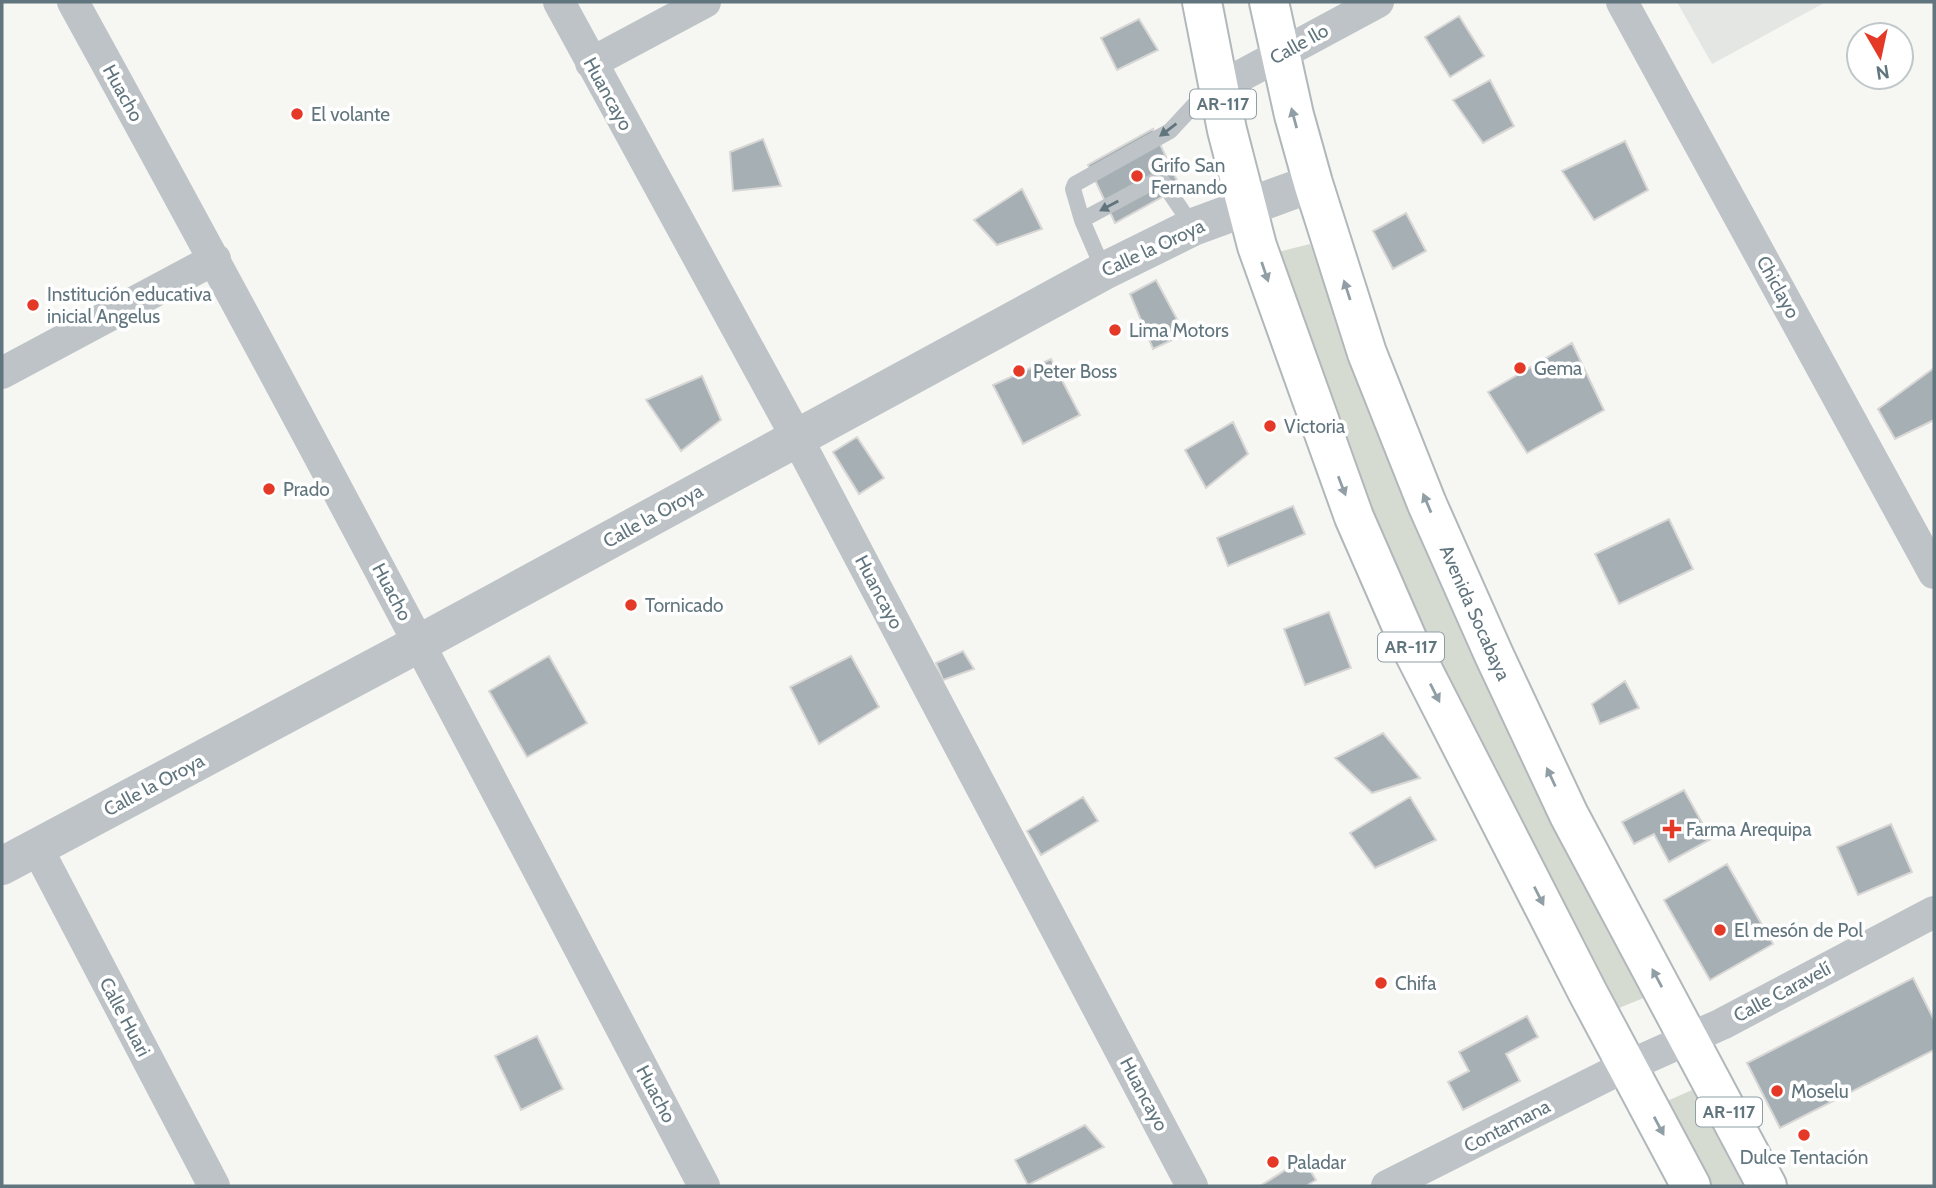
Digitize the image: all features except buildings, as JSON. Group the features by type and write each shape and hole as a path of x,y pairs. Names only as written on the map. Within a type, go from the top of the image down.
{"main road":[{"name":"AR-117","path":"1202,2 1256,246 1332,463 1380,580 1409,643 1626,1066 1691,1186"},
{"name":"Avenida Socabaya","path":"1269,2 1313,183 1367,353 1427,504 1494,656 1569,815 1767,1186"}],"street":[{"name":"Huacho","path":"73,2 215,259 420,643 704,1186"},
{"name":"Huancayo","path":"559,2 797,438 1192,1186"},
{"path":"591,63 705,2"},
{"name":"Calle Ilo","path":"1220,87 1378,2"},
{"name":"Chiclayo","path":"1622,2 1934,573"},
{"name":"Calle la Oroya","path":"2,866 420,643 1104,271 1193,227 1313,183"},
{"path":"2,373 215,259"},
{"name":"Calle Huari","path":"37,848 214,1186"},
{"name":"Calle Caravelí","path":"1626,1066 1734,1018 1934,912"},
{"name":"Contamana","path":"1387,1186 1626,1066"}],"lane":[{"path":"1104,271 1082,220 1073,189 1075,184 1170,131 1196,103 1220,87"},
{"path":"1082,220 1160,178 1193,227"}],"shaded area":[{"path":"1677,2 1826,2 1712,64"},
{"path":"1310,244 1387,455 1452,611 1517,746 1646,997 1619,1008 1456,698 1386,550 1278,252"},
{"path":"1692,1090 1744,1186 1712,1186 1667,1101"}],"place":[{"name":"El volante","path":"297,114"},
{"name":"Grifo San Fernando","path":"1137,176"},
{"name":"Institución educativa inicial Angelus","path":"33,305"},
{"name":"Lima Motors","path":"1115,330"},
{"name":"Gema","path":"1520,368"},
{"name":"Peter Boss","path":"1019,371"},
{"name":"Victoria","path":"1270,426"},
{"name":"Prado","path":"269,489"},
{"name":"Tornicado","path":"631,605"},
{"name":"Farma Arequipa","path":"1672,829"},
{"name":"El mesón de Pol","path":"1720,930"},
{"name":"Chifa","path":"1381,983"},
{"name":"Moselu","path":"1777,1091"},
{"name":"Dulce Tentación","path":"1804,1135"},
{"name":"Paladar","path":"1273,1162"}]}
